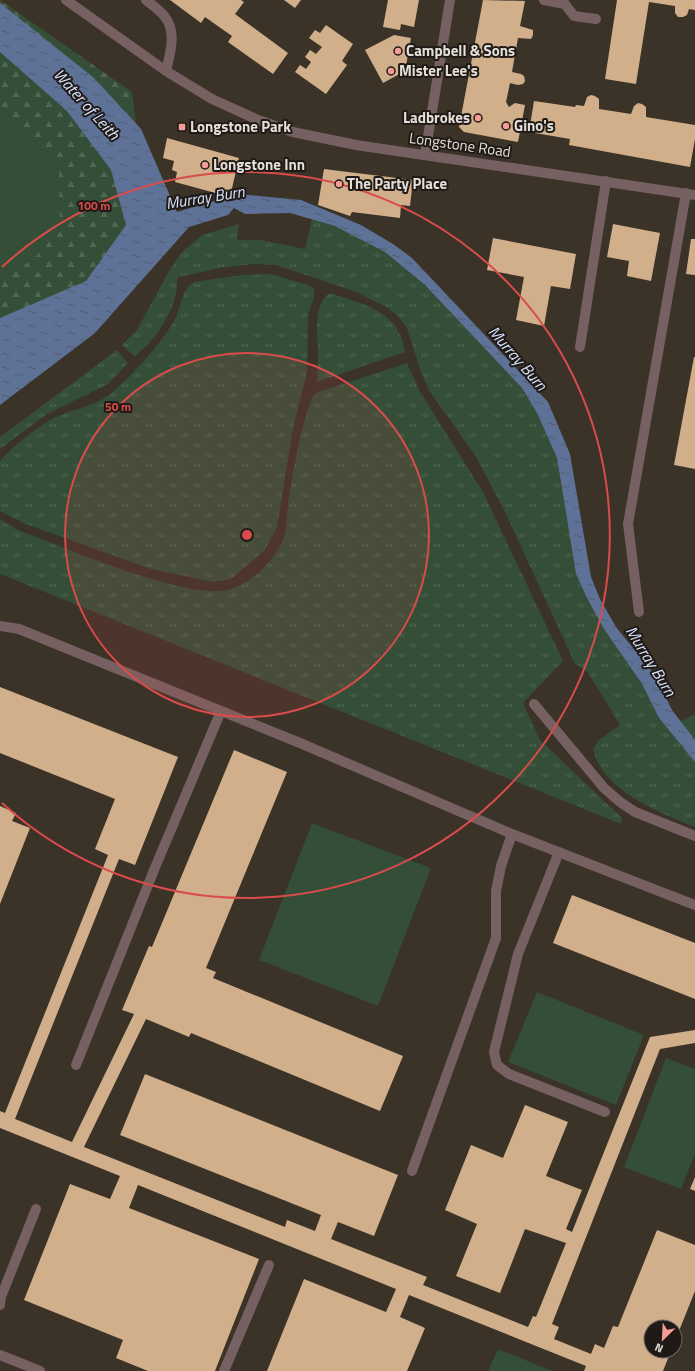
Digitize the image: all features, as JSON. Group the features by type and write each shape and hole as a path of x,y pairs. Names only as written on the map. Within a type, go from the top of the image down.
{"street":[{"name":"Longstone Road","path":"66,0 166,71 212,99 265,123 293,132 356,145 690,194"},
{"path":"146,0 166,17 171,32 172,49 166,71"},
{"path":"425,155 450,0"},
{"path":"544,0 565,4 574,16 596,19"},
{"path":"580,347 606,181"},
{"path":"639,612 628,524 690,194"},
{"path":"0,626 19,629 222,711 512,834 695,905"},
{"path":"534,704 604,788 620,802 635,812 695,836"},
{"path":"76,1065 154,870 222,711"},
{"path":"412,1171 496,938 496,892 501,866 512,834"},
{"path":"559,852 518,954 494,1052 497,1065 509,1074 605,1112"},
{"path":"0,1305 1,1297 36,1209"},
{"path":"224,1371 269,1265"},
{"path":"0,1355 40,1371"}],"green space":[{"path":"0,0 132,92 149,223 0,390 0,279 5,280 59,169 0,106"},
{"path":"0,106 59,169 60,229 37,255 5,280 0,279"},
{"path":"312,219 335,226 362,239 385,252 407,269 425,285 522,388 537,413 557,458 576,574 604,629 642,684 659,718 695,762 695,827 665,815 620,789 608,777 599,764 593,749 599,740 620,725 587,671 575,664 506,514 475,455 430,392 421,372 407,328 399,317 386,307 356,292 276,265 253,264 220,268 179,277 177,279 177,289 170,311 158,333 142,350 134,356 122,345 137,330 169,271 182,252 202,235 239,224 237,240 261,240 305,249"},
{"path":"271,274 308,285 314,289 314,298 308,314 307,372 293,428 277,527 265,550 231,579 213,582 151,569 23,523 0,511 0,461 18,444 52,419 92,404 107,397 113,392 138,367 168,331 177,316 184,294 189,285 194,282 242,275"},
{"path":"328,294 333,294 362,304 388,319 395,326 402,339 405,352 317,382 317,322 320,307"},
{"path":"117,350 128,363 108,384 47,414 0,449 0,437"},
{"path":"407,363 420,392 483,492 563,661 523,703 540,740 622,818 621,824 0,574 0,519 18,530 126,571 158,581 187,588 212,591 231,589 248,581 263,569 270,561 284,537 288,504 298,449 304,422 313,396 318,392"},
{"path":"695,714 695,740 680,722"},
{"path":"312,823 431,868 378,1006 259,960"},
{"path":"537,992 644,1035 616,1105 508,1062"},
{"path":"666,1058 695,1069 695,1154 681,1189 624,1167"},
{"path":"498,1349 552,1371 488,1371"}],"water":[{"name":"Water of Leith","path":"0,3 94,78 141,129 177,212 238,194 301,200 361,225 393,244 412,258 548,402 570,454 591,577 600,599 616,627 650,669 672,710 695,740 695,762 659,718 642,684 604,629 587,598 576,574 557,458 537,413 522,388 425,285 385,252 335,226 290,213 245,214 234,208 228,215 189,227 95,333 0,405 0,318 86,281 126,225 111,170 67,111 0,52"}],"building":[{"path":"170,0 241,0 244,2 235,14 288,53 273,74 228,42 232,36 205,17 201,23"},
{"path":"284,0 301,0 295,8"},
{"path":"388,0 419,0 414,27 401,24 400,30 383,27"},
{"path":"483,0 525,1 520,26 533,30 531,39 518,38 512,72 524,76 525,81 523,84 518,85 510,83 506,102 509,107 515,103 525,105 518,142 464,132 459,127"},
{"path":"617,0 695,0 695,10 689,9 687,15 683,17 678,17 675,13 675,6 649,2 636,84 605,79"},
{"path":"326,25 353,44 342,61 347,65 326,94 295,72 300,65 306,69 311,62 305,57 310,50 316,54 322,47 309,38 315,30 320,33"},
{"path":"394,35 411,38 405,71 383,83 365,50"},
{"path":"591,95 599,99 599,109 631,114 634,106 638,103 646,107 646,117 695,125 695,139 690,167 569,145 570,139 529,132 534,101 575,107 576,105 584,106 587,97"},
{"name":"Longstone Inn","path":"167,138 239,158 230,197 175,182 177,172 172,170 174,161 163,158"},
{"path":"324,169 413,180 410,206 401,205 400,218 352,212 350,216 318,205"},
{"path":"613,224 660,233 651,281 627,276 629,261 607,257"},
{"path":"493,238 576,254 570,289 551,286 544,326 516,320 524,277 487,270"},
{"path":"691,239 695,239 695,275 686,274"},
{"path":"695,357 695,469 674,465"},
{"path":"0,687 178,757 135,865 119,859 15,1119 72,1142 134,1014 122,1010 149,946 152,947 234,750 287,772 206,968 216,972 213,978 403,1056 380,1111 191,1033 189,1037 146,1019 84,1147 285,1227 287,1220 315,1231 321,1215 120,1135 145,1074 398,1175 374,1236 338,1222 331,1239 427,1277 423,1285 528,1327 533,1316 536,1317 566,1243 525,1229 500,1293 456,1276 477,1224 445,1210 471,1145 503,1158 525,1105 568,1122 546,1176 582,1190 566,1229 572,1232 650,1037 695,1030 695,1043 660,1049 552,1324 559,1327 554,1339 591,1354 595,1344 604,1348 613,1326 618,1327 657,1230 695,1245 695,1291 683,1321 683,1319 643,1319 643,1359 668,1359 663,1371 584,1371 586,1366 409,1295 400,1317 425,1328 407,1371 267,1371 304,1279 386,1312 396,1289 138,1185 129,1208 259,1259 215,1371 148,1371 116,1358 123,1340 24,1300 70,1184 110,1199 120,1176 0,1128 0,1111 5,1113 108,855 95,849 115,799 0,753"},
{"path":"0,806 16,813 12,821 30,828 0,904"},
{"path":"572,895 695,943 695,999 553,943"},
{"path":"695,1177 695,1191 690,1189"}],"place":[{"name":"Campbell & Sons","path":"398,51"},
{"name":"Mister Lee's","path":"391,71"},
{"name":"Ladbrokes","path":"478,118"},
{"name":"Gino's","path":"506,126"},
{"name":"Longstone Park","path":"182,127"},
{"name":"Longstone Inn","path":"205,165"},
{"name":"The Party Place","path":"339,184"}],"water label":[{"name":"Murray Burn","path":"205,197"},
{"name":"Murray Burn","path":"518,358"},
{"name":"Murray Burn","path":"651,661"}]}
